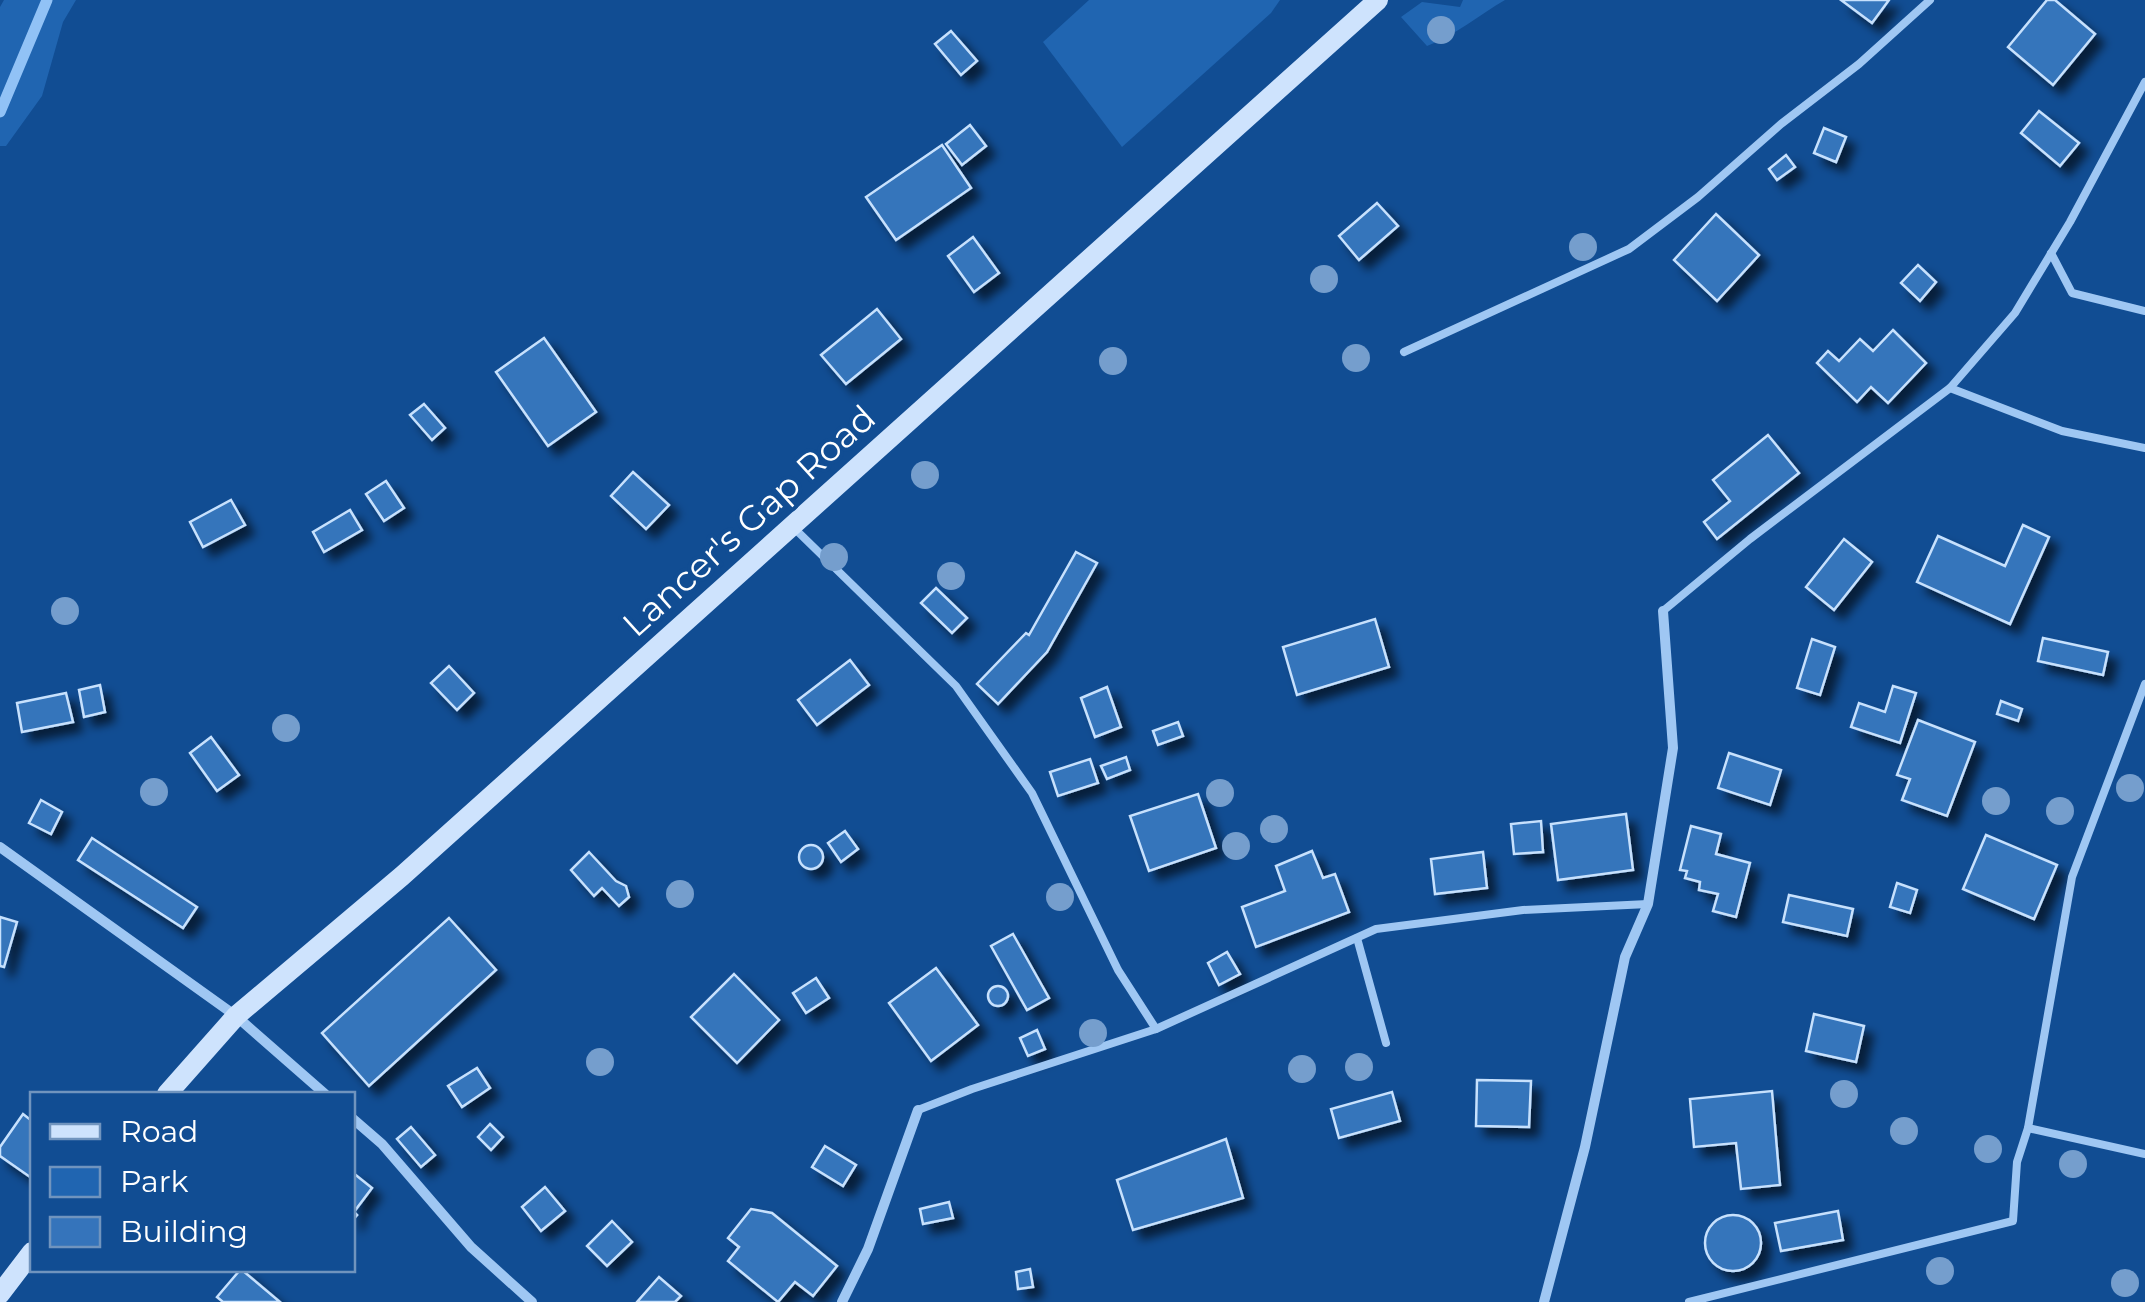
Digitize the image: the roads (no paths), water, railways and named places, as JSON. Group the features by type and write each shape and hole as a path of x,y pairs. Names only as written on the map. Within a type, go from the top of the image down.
{"main road":[{"name":"Lancer's Gap Road","path":"169,1092 236,1016 402,876 1378,0"},
{"path":"0,1294 30,1255"}],"street":[{"path":"1544,1302 1585,1147 1625,957 1648,904 1673,748 1664,612"},
{"path":"0,847 236,1016 324,1092"},
{"path":"842,1302 868,1249 918,1110"},
{"path":"355,1121 382,1144 470,1247 532,1302"}],"lane":[{"path":"1404,352 1630,249 1859,64 1930,0"},
{"path":"1664,612 1750,539 1950,388 2015,313 2145,82"},
{"path":"2052,253 2072,293 2145,311"},
{"path":"1950,388 2062,431 2145,448"},
{"path":"790,525 956,686 1032,793 1118,970 1156,1029"},
{"path":"1689,1302 2013,1222 2017,1162 2028,1128 2072,878 2145,684"},
{"path":"918,1110 1156,1029 1376,929 1523,910 1648,904"},
{"path":"1356,938 1386,1043"},
{"path":"2028,1128 2145,1154"}],"waterway":[{"path":"0,112 47,0"}]}
